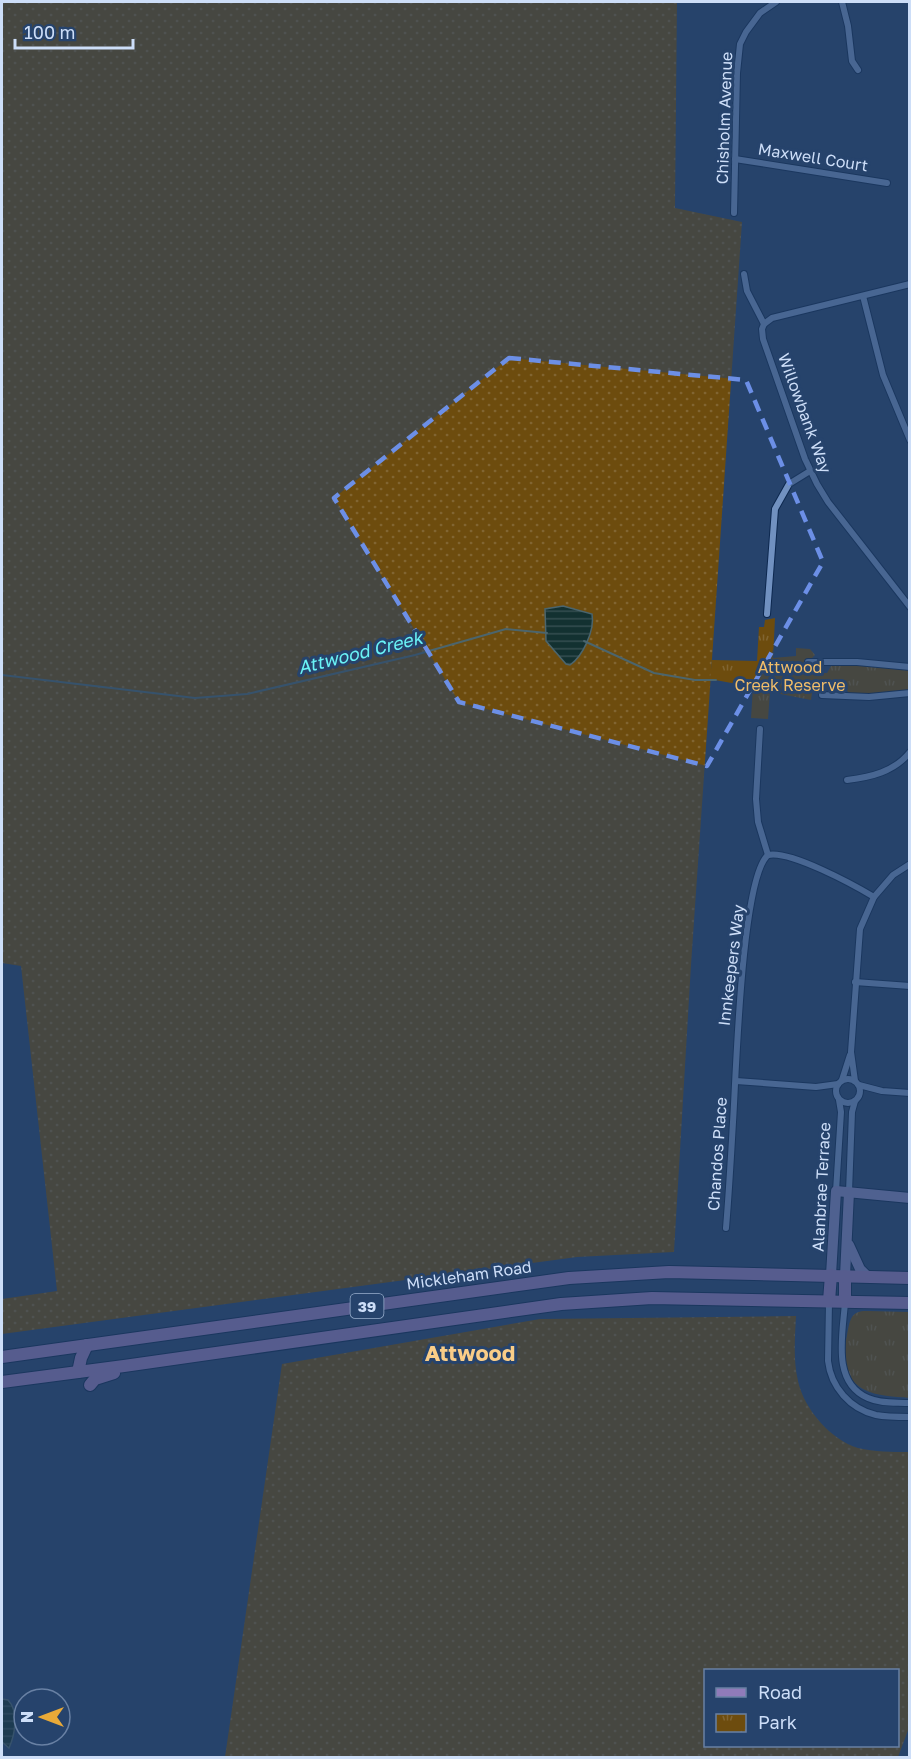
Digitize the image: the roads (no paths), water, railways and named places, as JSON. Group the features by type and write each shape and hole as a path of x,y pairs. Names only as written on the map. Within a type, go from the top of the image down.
{"main road":[{"name":"Mickleham Road","path":"2,1357 569,1278 669,1272 909,1278"},
{"path":"829,1301 831,1275"},
{"path":"845,1276 845,1301"},
{"name":"39","path":"2,1382 561,1304 652,1298 909,1303"},
{"path":"87,1345 91,1370"},
{"path":"78,1372 87,1345"},
{"path":"90,1385 95,1379 115,1373 124,1366"}],"street":[{"name":"Chisholm Avenue","path":"734,213 737,73 740,44 764,4 776,2"},
{"path":"842,2 848,26 852,61 858,70"},
{"name":"Maxwell Court","path":"735,159 887,183"},
{"name":"Willowbank Way","path":"744,274 747,291 764,324 762,329 764,339 810,471 828,502 909,608"},
{"path":"764,324 772,318 909,284"},
{"path":"863,296 883,375 909,440"},
{"path":"767,614 775,509 789,484 810,471"},
{"path":"808,662 843,661 909,667"},
{"path":"822,694 869,697 909,693"},
{"path":"760,729 756,784 757,810 760,833 768,855 780,855 824,871 874,897"},
{"path":"847,780 867,777 886,770 909,752"},
{"name":"Innkeepers Way","path":"736,1081 737,1023 748,922 761,864 768,855"},
{"path":"860,1095 851,1052 860,929 874,897 893,875 909,864"},
{"path":"855,982 909,986"},
{"path":"838,1097 840,1082 851,1052"},
{"path":"736,1081 816,1087 849,1079 882,1091 909,1093"},
{"name":"Chandos Place","path":"726,1228 736,1081"},
{"path":"816,1087 847,1103 855,1101 860,1095 882,1091"},
{"name":"Alanbrae Terrace","path":"831,1275 841,1112 838,1097"},
{"name":"Alanbrae Terrace","path":"845,1276 852,1112 855,1101"},
{"path":"836,1191 909,1198"},
{"path":"847,1239 860,1269 867,1276"},
{"path":"829,1301 828,1361 829,1370 838,1391 856,1407 875,1415 909,1417"},
{"path":"845,1301 841,1358 843,1371 850,1383 867,1398 909,1403"}],"waterway":[{"name":"Attwood Creek","path":"2,675 195,698 247,694 415,655 506,629 547,633"},
{"name":"Attwood Creek","path":"584,641 654,673 695,680 716,680"}],"district":[{"name":"Attwood","path":"470,1352"}],"park label":[{"name":"Attwood Creek Reserve","path":"790,676"}]}
